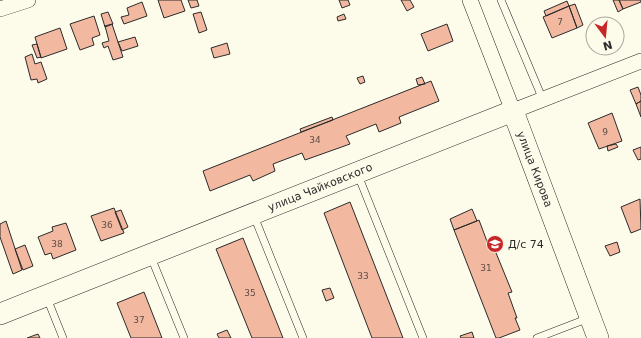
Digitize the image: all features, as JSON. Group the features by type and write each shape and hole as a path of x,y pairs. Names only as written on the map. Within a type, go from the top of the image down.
{"main road":[{"name":"улица Чайковского","path":"0,314 513,111"},
{"name":"улица Кирова","path":"513,111 598,338"}],"street":[{"path":"0,9 28,0"},
{"name":"улица Кирова","path":"470,0 513,111"},
{"name":"улица Чайковского","path":"513,111 641,61"}],"lane":[{"path":"501,0 543,100"},
{"path":"357,173 423,338"},
{"path":"253,214 303,338"},
{"path":"150,255 184,338"},
{"path":"46,296 63,338"},
{"path":"537,338 590,317"}],"building":[{"path":"158,0 181,0 185,11 164,18"},
{"path":"188,0 197,0 199,6 191,8"},
{"path":"339,0 348,0 350,5 342,8"},
{"path":"401,0 410,0 414,7 407,11"},
{"path":"613,0 619,0 623,9 618,12"},
{"path":"619,0 641,0 641,2 623,9"},
{"path":"567,1 569,6 546,16 544,11"},
{"path":"142,2 147,16 124,24 121,17 129,15 127,8"},
{"path":"575,4 583,25 577,28 569,6"},
{"path":"569,6 577,28 552,38 543,17"},
{"path":"108,12 113,24 105,27 101,14"},
{"path":"201,12 207,30 199,33 193,14"},
{"path":"344,14 346,19 338,21 337,17"},
{"path":"94,16 100,35 92,38 94,45 80,50 70,24"},
{"path":"112,24 123,57 113,60 108,46 104,48 102,43 109,41 105,26"},
{"path":"447,24 453,41 428,51 421,34"},
{"path":"60,28 67,49 41,58 35,37"},
{"path":"135,37 138,46 122,51 118,42"},
{"path":"227,43 230,54 214,58 211,48"},
{"path":"37,44 41,57 37,58 32,45"},
{"path":"32,54 35,64 41,62 47,79 38,83 37,79 31,80 25,57"},
{"path":"363,76 365,82 360,84 357,78"},
{"path":"422,77 425,84 418,85 416,79"},
{"path":"431,81 439,101 399,117 401,123 379,132 376,124 346,136 350,144 305,160 302,153 273,164 275,171 253,181 250,175 210,191 203,171"},
{"path":"638,87 641,95 641,101 636,104 630,90"},
{"path":"641,101 641,117 636,104"},
{"path":"612,113 622,141 599,149 588,123"},
{"path":"332,117 333,120 301,132 300,129"},
{"path":"616,144 618,147 608,151 607,146"},
{"path":"641,147 641,159 638,160 633,150"},
{"path":"640,199 641,229 631,233 621,207"},
{"path":"350,202 403,338 372,338 324,213"},
{"path":"114,208 124,233 101,241 91,216"},
{"path":"472,209 477,221 454,230 450,219"},
{"path":"121,210 128,227 122,230 115,212"},
{"path":"479,220 488,244 492,243 512,292 508,293 520,330 499,338 496,338 454,230"},
{"path":"6,221 22,270 13,274 0,237 0,224"},
{"path":"66,223 76,250 53,259 51,253 45,255 38,237 53,231 52,227"},
{"path":"243,238 283,338 252,338 216,249"},
{"path":"617,242 620,252 610,256 605,246"},
{"path":"25,245 33,266 23,270 15,249"},
{"path":"330,288 334,298 326,301 322,290"},
{"path":"144,292 162,338 131,338 117,303"},
{"path":"227,330 231,338 219,338 217,334"},
{"path":"472,332 474,338 461,338 460,336"},
{"path":"38,334 40,338 27,338"}],"place":[{"name":"Д/с 74","path":"495,244"}]}
